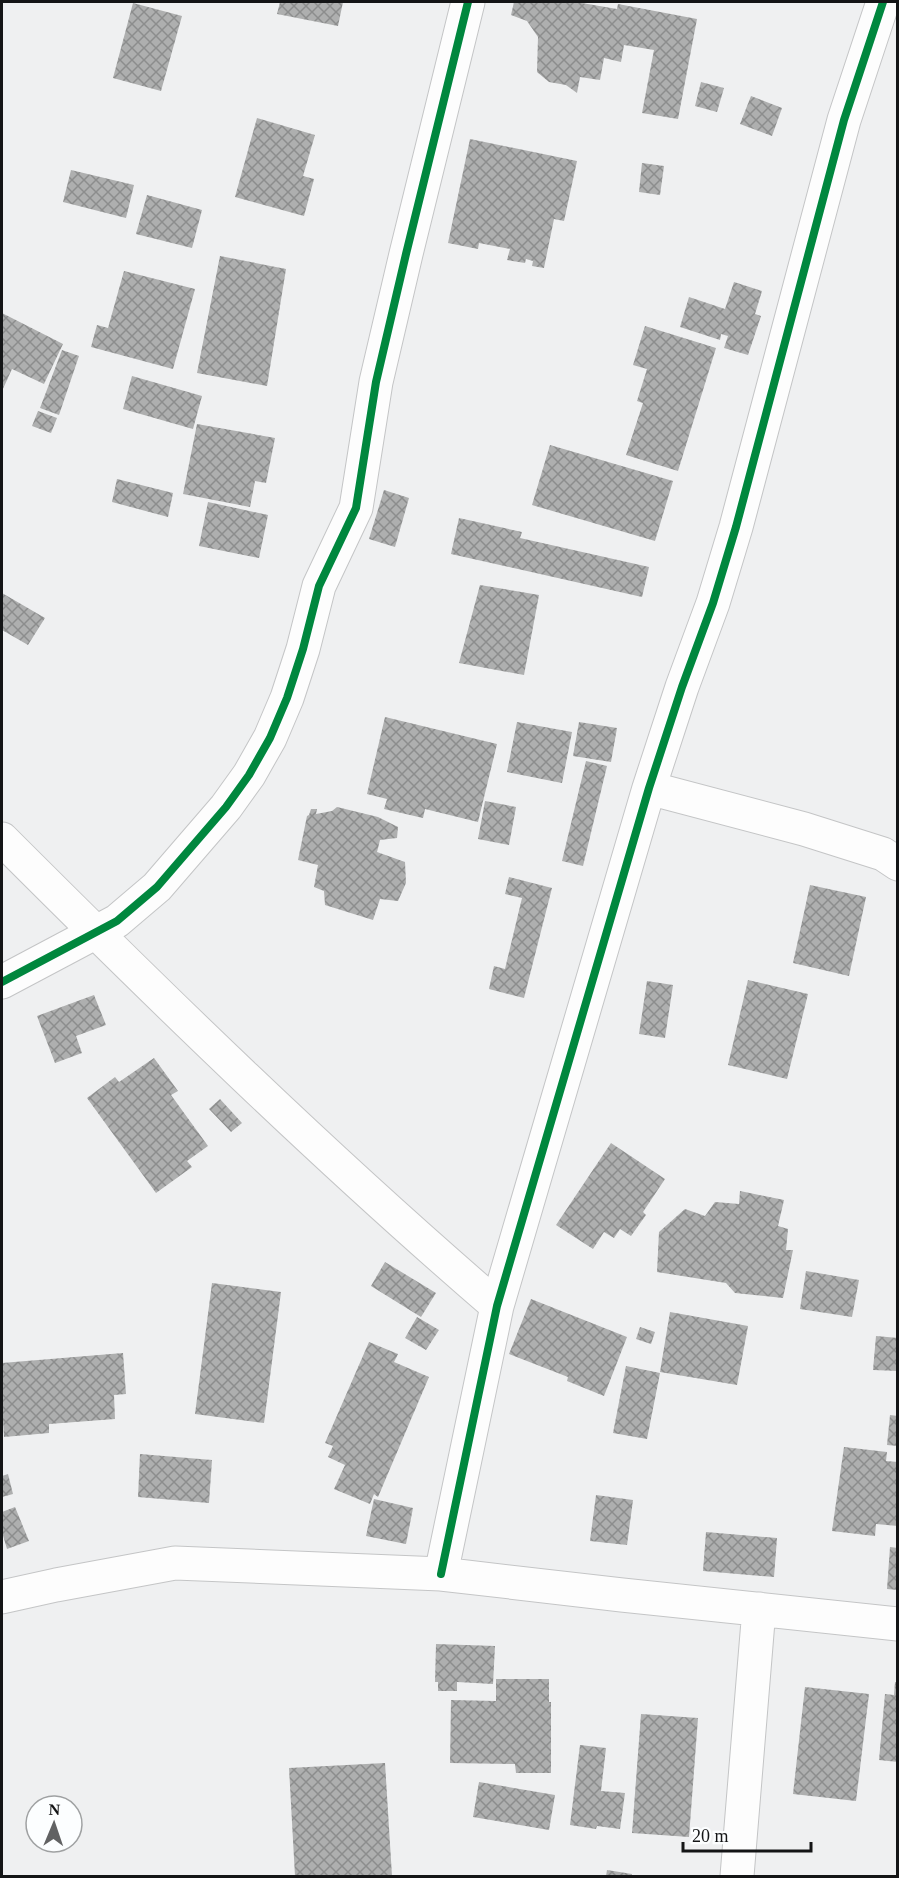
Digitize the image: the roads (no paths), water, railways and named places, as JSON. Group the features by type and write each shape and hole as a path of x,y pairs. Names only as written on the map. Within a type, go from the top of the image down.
{"street":[{"path":"2,982 117,921 157,887 226,807 249,775 270,738 287,698 303,649 319,586 356,508 376,382 468,2"},
{"path":"441,1574 497,1306 649,788 682,687 713,603 736,527 844,120 883,2"},
{"path":"649,788 804,829 883,854 897,864"},
{"path":"2,839 95,932 354,1180 497,1306"},
{"path":"2,1597 175,1563 441,1574 897,1624"},
{"path":"737,1876 759,1610"}]}
